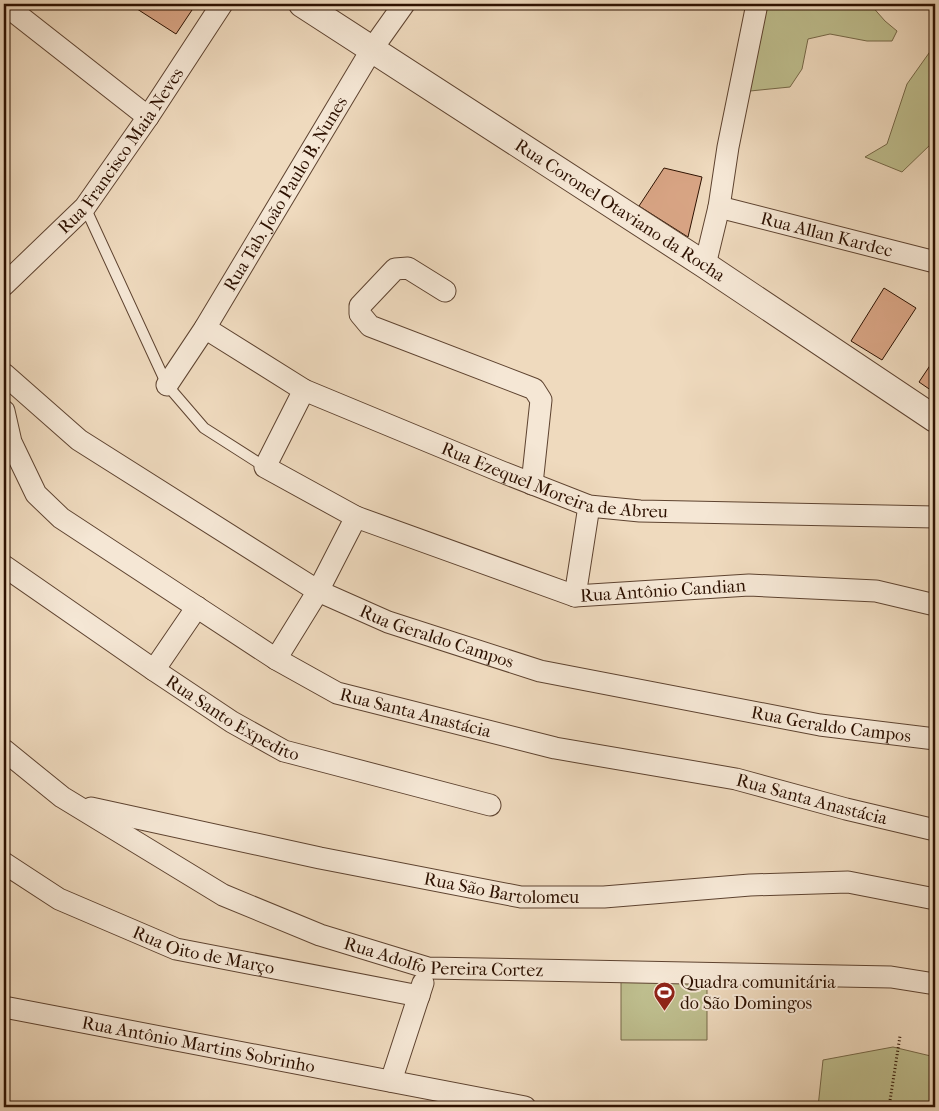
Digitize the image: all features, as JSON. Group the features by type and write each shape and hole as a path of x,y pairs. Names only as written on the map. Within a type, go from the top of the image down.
{"street":[{"path":"4,4 148,117"},
{"name":"Rua Francisco Maia Neves","path":"4,285 85,207 148,117 222,4"},
{"name":"Rua Coronel Otaviano da Rocha","path":"302,4 705,265 935,419"},
{"name":"Rua Tab. João Paulo B. Nunes","path":"168,385 205,328 372,49 404,4"},
{"path":"705,265 719,207 728,147 757,4"},
{"name":"Rua Allan Kardec","path":"719,207 935,262"},
{"path":"445,291 408,268 395,269 360,306 360,314 370,326 534,389 541,400 532,484"},
{"name":"Rua Ezequel Moreira de Abreu","path":"205,328 304,390 588,506 640,511 935,518"},
{"name":"Rua Geraldo Campos","path":"4,374 79,440 318,591 388,622 540,671 820,725 935,739"},
{"path":"265,468 304,390"},
{"name":"Rua Santa Anastácia","path":"4,411 12,442 36,494 61,518 276,659 337,692 556,748 736,779 846,809 935,830"},
{"name":"Rua Antônio Candian","path":"265,468 356,517 575,596 749,585 876,591 935,605"},
{"path":"575,596 588,506"},
{"path":"276,659 318,591 356,517"},
{"name":"Rua Santo Expedito","path":"4,566 232,722 284,751 490,805"},
{"path":"154,670 197,607"},
{"name":"Rua Adolfo Pereira Cortez","path":"4,750 62,797 223,895 320,935 428,968 891,977 935,984"},
{"name":"Rua São Bartolomeu","path":"74,804 320,858 521,897 604,897 750,885 848,882 935,899"},
{"name":"Rua Oito de Março","path":"4,863 59,900 176,949 419,996"},
{"path":"391,1082 428,968"},
{"name":"Rua Antônio Martins Sobrinho","path":"4,1006 524,1107"}],"lane":[{"path":"85,207 168,385 204,428 265,468"}],"path":[{"path":"889,1107 900,1036"}],"green space":[{"path":"759,4 870,4 897,31 892,41 867,41 830,34 808,39 802,69 790,87 750,91"},
{"path":"934,46 935,134 931,144 902,172 865,157 887,144 907,84"},
{"name":"Quadra comunitária do São Domingos","path":"621,981 707,981 707,1040 621,1040"},
{"path":"893,1047 935,1057 935,1107 818,1107 823,1060"}],"building":[{"path":"136,4 196,4 176,34 134,7"},
{"path":"664,168 702,177 688,237 639,206"},
{"path":"884,288 916,308 882,360 851,341"},
{"path":"935,358 935,393 919,382"}],"place":[{"name":"Quadra comunitária do São Domingos","path":"664,1011"}]}
